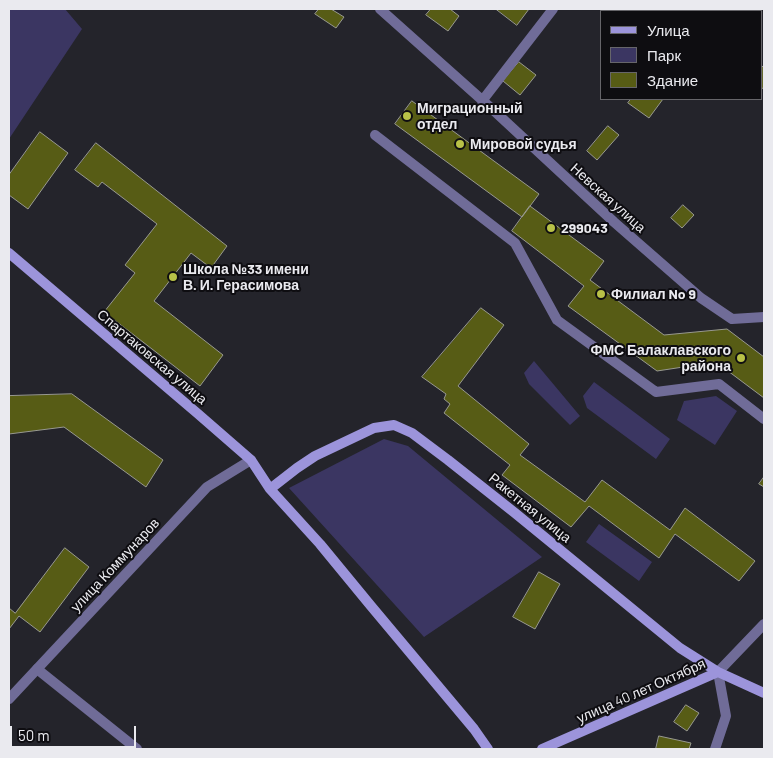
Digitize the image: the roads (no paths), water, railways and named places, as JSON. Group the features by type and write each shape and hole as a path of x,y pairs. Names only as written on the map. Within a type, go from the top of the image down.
{"main road":[{"name":"Спартаковская улица","path":"9,253 250,460 270,489 320,544 474,729 488,749"},
{"name":"Ракетная улица","path":"270,489 296,468 315,456 374,428 394,425 419,438 515,513 680,648 718,672 764,693"},
{"name":"улица 40 лет Октября","path":"542,749 718,672"}],"street":[{"name":"Невская улица","path":"380,9 614,222 701,298 732,320 764,317"},
{"path":"482,101 553,9"},
{"path":"374,135 515,243 557,320 564,326 656,392 719,384 764,419"},
{"name":"улица Коммунаров","path":"9,700 208,487 250,460"},
{"name":"улица 40 лет Октября","path":"718,672 764,624"},
{"path":"37,668 137,749"},
{"path":"715,749 726,716 718,672"}],"place":[{"name":"Миграционный отдел","path":"407,116"},
{"name":"Мировой судья","path":"460,144"},
{"name":"299043","path":"551,228"},
{"name":"Школа №33 имени В. И. Герасимова","path":"173,277"},
{"name":"Филиал No 9","path":"601,294"},
{"name":"ФМС Балаклавского района","path":"741,358"}]}
